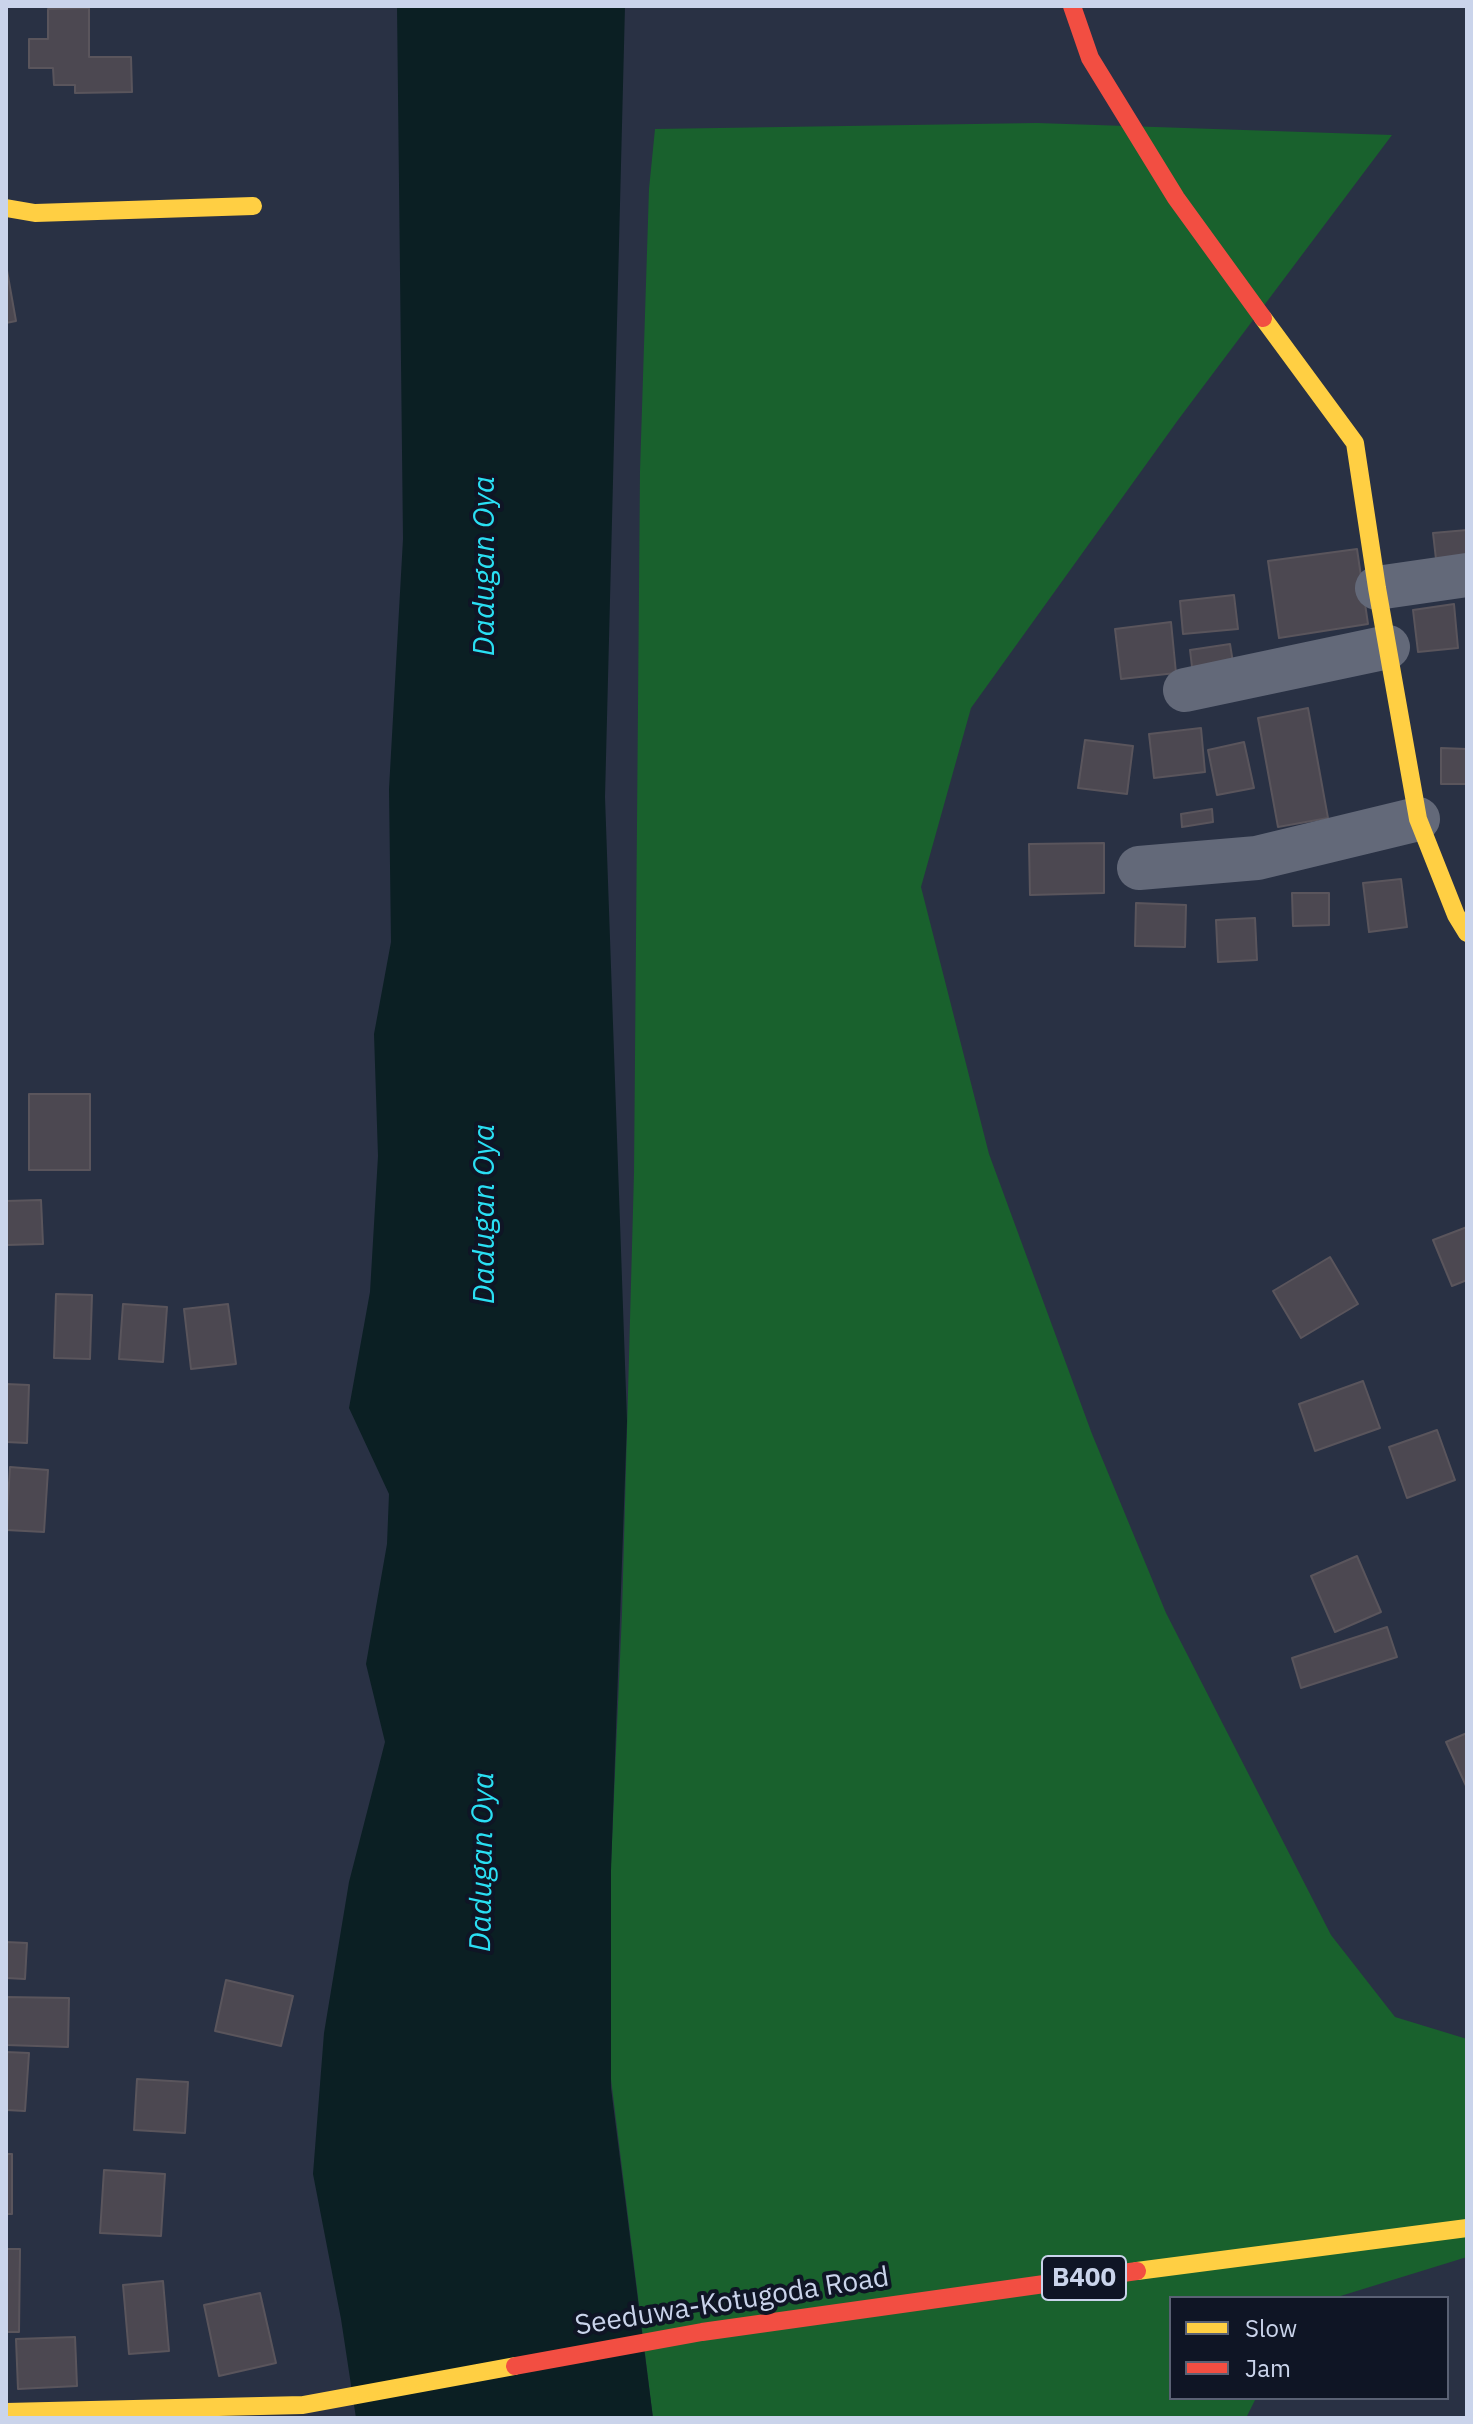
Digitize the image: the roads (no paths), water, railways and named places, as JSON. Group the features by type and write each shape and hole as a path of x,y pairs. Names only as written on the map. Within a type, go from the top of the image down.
{"main road":[{"path":"1072,6 1090,58 1176,198 1355,443 1418,819 1456,915 1467,933"},
{"path":"6,208 35,213 253,206"},
{"name":"Seeduwa-Kotugoda Road","path":"6,2412 303,2405 702,2332 1467,2228"}],"street":[{"path":"1377,588 1467,575"},
{"path":"1185,690 1388,647"},
{"path":"1139,868 1257,858 1418,819"}],"water":[{"name":"Dadugan Oya","path":"397,6 625,6 605,797 627,1421 611,1870 611,2088 653,2418 356,2418 341,2319 313,2174 324,2033 349,1882 385,1742 366,1664 387,1544 389,1494 349,1408 370,1292 378,1156 374,1034 391,942 389,789 403,539"}]}
